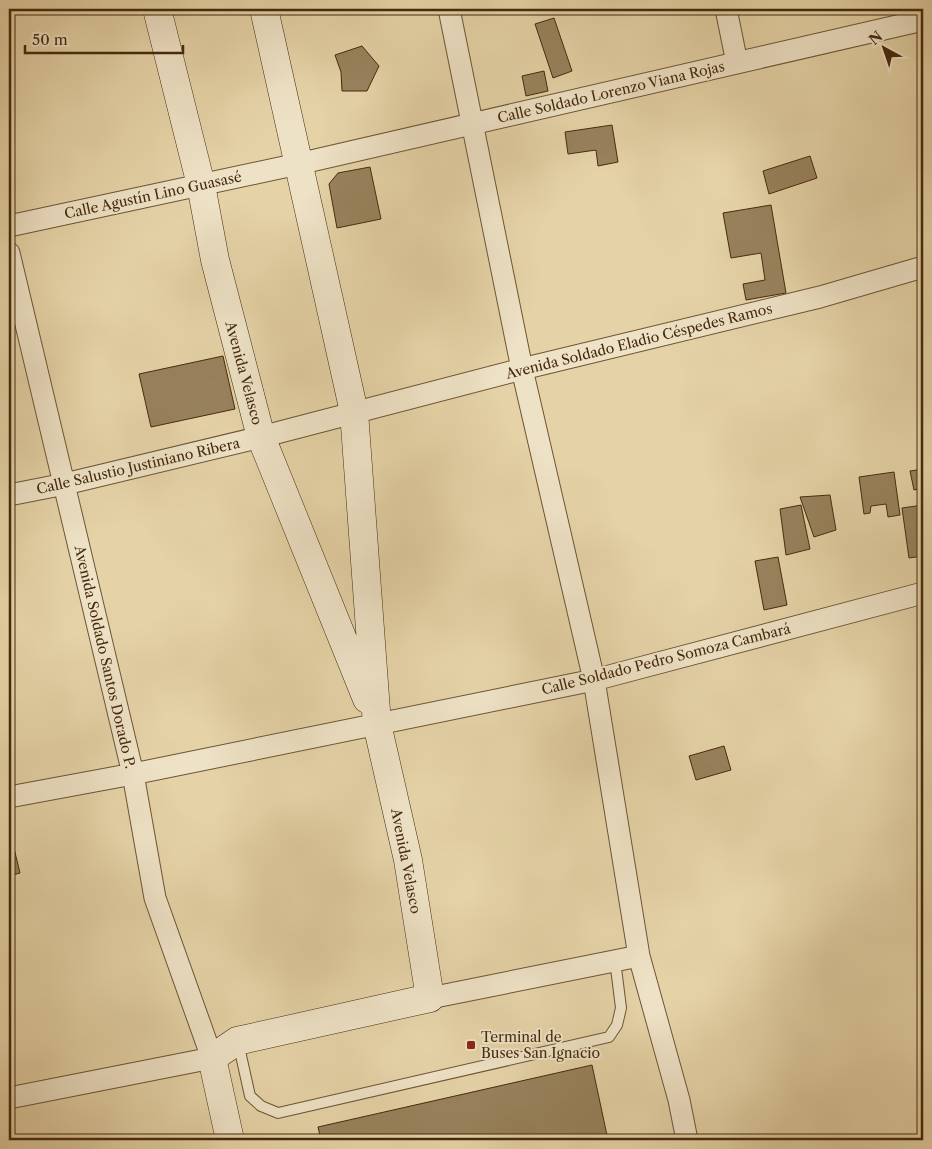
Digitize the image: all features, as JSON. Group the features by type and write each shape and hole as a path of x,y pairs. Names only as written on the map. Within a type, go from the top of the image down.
{"street":[{"name":"Avenida Velasco","path":"157,9 201,185 215,260 261,437 377,724"},
{"name":"Avenida Velasco","path":"264,9 354,412 377,724 408,860 430,998"},
{"path":"449,9 522,369 594,680 639,956 679,1100 687,1140"},
{"path":"726,9 737,63"},
{"name":"Calle Soldado Lorenzo Viana Rojas","path":"298,164 923,20"},
{"name":"Calle Agustín Lino Guasasé","path":"9,226 298,164"},
{"name":"Avenida Soldado Santos Dorado P.","path":"9,253 133,774 156,898 212,1058"},
{"name":"Avenida Soldado Eladio Céspedes Ramos","path":"354,412 820,297 923,267"},
{"name":"Calle Salustio Justiniano Ribera","path":"9,495 64,484 261,437 354,412"},
{"name":"Calle Soldado Pedro Somoza Cambará","path":"9,797 133,774 594,680 923,593"},
{"path":"9,1098 212,1058 237,1041 430,998 639,956"},
{"path":"212,1058 230,1140"}],"lane":[{"path":"237,1041 250,1096 261,1106 278,1113 608,1037 617,1025 621,1008 615,960"}],"building":[{"path":"554,18 572,71 553,78 535,24"},
{"path":"362,46 379,66 367,91 342,91 341,72 335,55"},
{"path":"544,71 548,91 526,96 522,76"},
{"path":"612,125 618,162 598,166 596,150 568,154 565,132"},
{"path":"810,156 817,178 769,194 763,171"},
{"path":"370,167 381,219 337,228 329,184 338,173"},
{"path":"771,205 786,293 746,300 743,284 765,280 761,253 731,258 723,213"},
{"path":"223,356 235,409 151,427 139,374"},
{"path":"923,469 923,488 914,490 910,471"},
{"path":"894,472 900,515 888,517 886,504 871,506 870,513 864,514 859,477"},
{"path":"830,495 836,530 814,537 800,497"},
{"path":"801,505 810,549 786,555 780,509"},
{"path":"923,505 923,556 909,558 902,508"},
{"path":"778,557 787,605 764,610 755,561"},
{"path":"724,746 731,770 696,780 689,756"},
{"path":"9,828 20,873 9,876"},
{"path":"592,1065 608,1140 321,1140 318,1127"}],"place":[{"name":"Terminal de Buses San Ignacio","path":"471,1045"}]}
